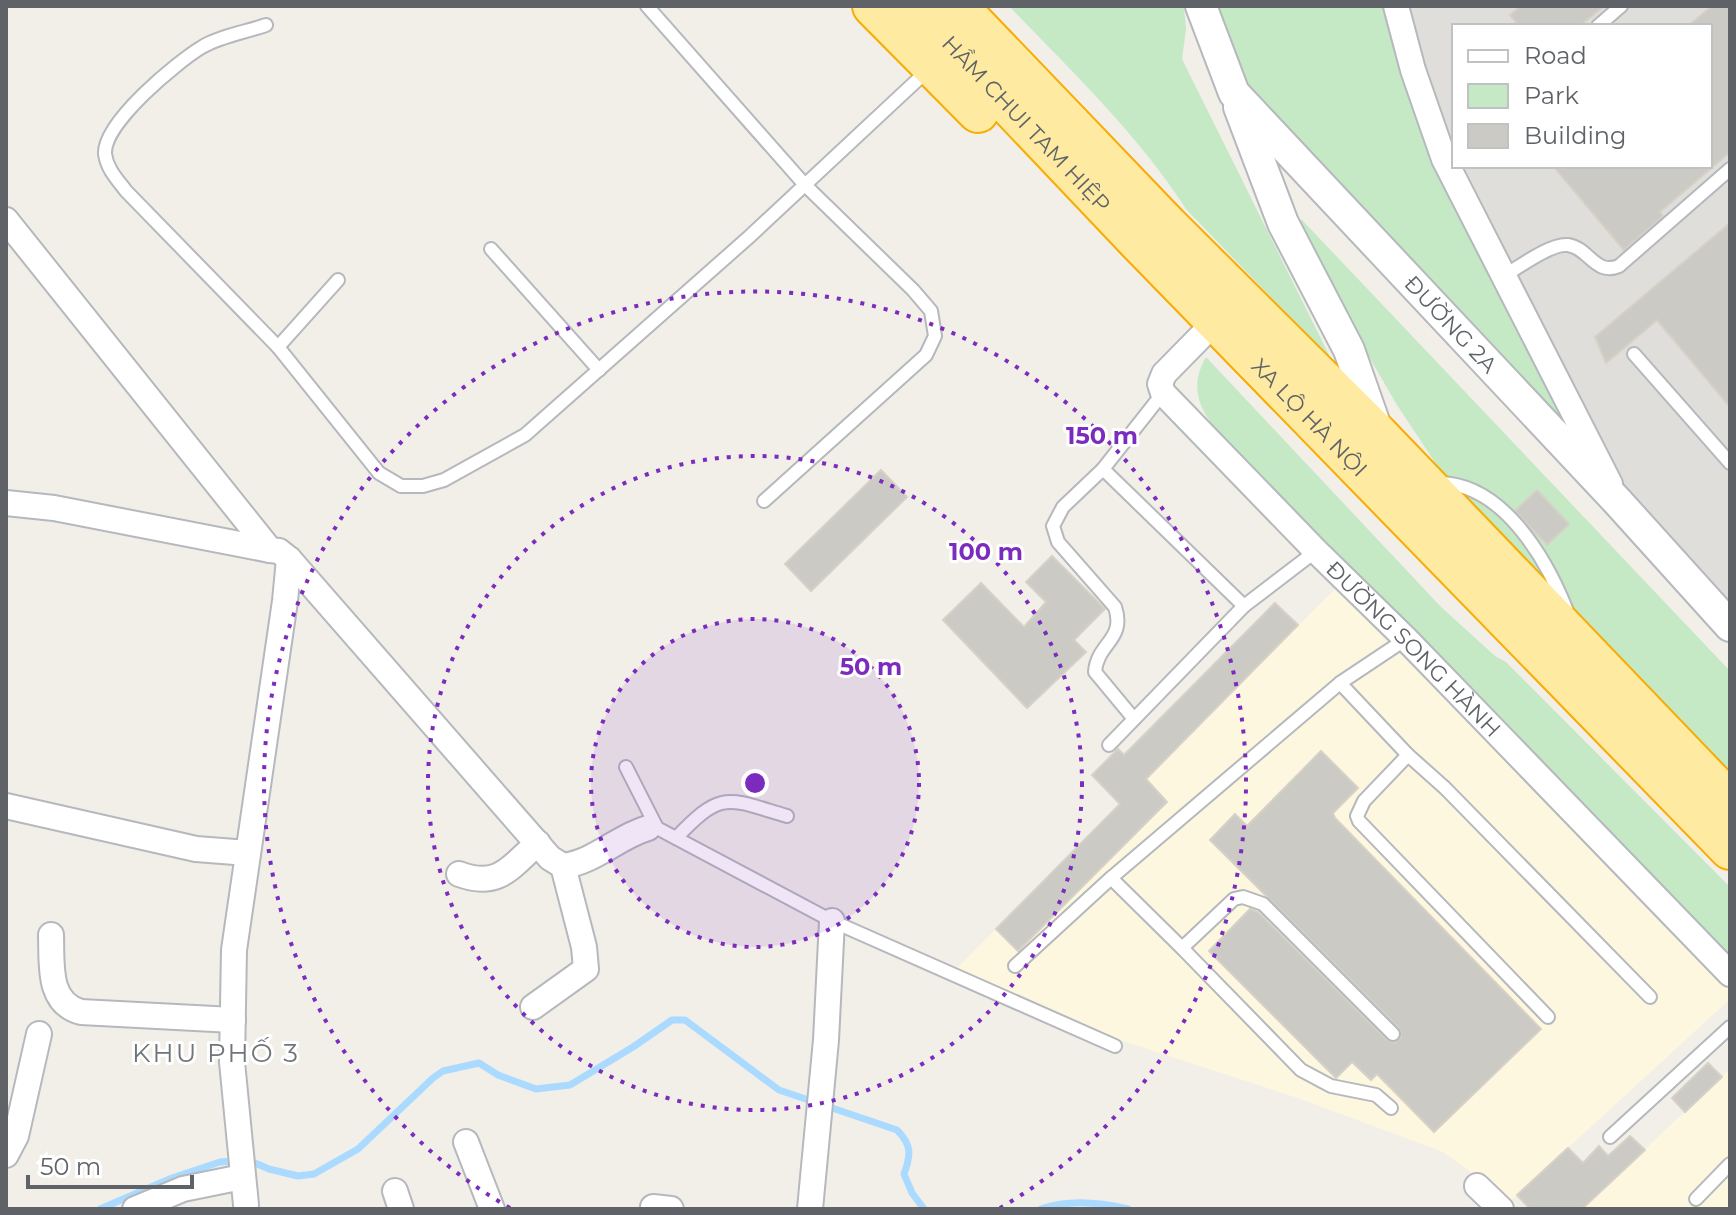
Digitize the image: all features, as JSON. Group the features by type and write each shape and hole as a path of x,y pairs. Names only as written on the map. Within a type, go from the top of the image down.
{"highway":[{"name":"XA LỘ HÀ NỘI","path":"873,6 1077,211 1106,229 1153,233 1379,436 1730,802"},
{"name":"HẦM CHUI TAM HIỆP","path":"915,6 1153,233"},
{"name":"HẦM CHUI TAM HIỆP","path":"957,6 1153,233"},
{"name":"XA LỘ HÀ NỘI","path":"991,6 1158,190 1153,233 1217,320 1730,849"}],"street":[{"name":"ĐƯỜNG 2A","path":"1201,6 1234,93 1729,623"},
{"path":"1396,6 1413,70 1449,155"},
{"path":"1234,93 1283,223 1349,350 1379,436"},
{"path":"1455,168 1504,276 1618,502"},
{"path":"6,220 280,554 550,858 563,866 580,864 636,831 652,828"},
{"path":"1163,393 1160,384 1164,374 1217,320"},
{"name":"ĐƯỜNG SONG HÀNH","path":"1163,393 1730,974"},
{"path":"6,503 54,508 280,554"},
{"path":"246,1205 232,1062 234,950 285,601 280,554"},
{"path":"6,806 196,849 248,853"},
{"path":"459,874 477,881 492,879 538,843"},
{"path":"533,1007 586,969 584,947 563,866"},
{"path":"810,1209 832,921"},
{"path":"51,935 52,975 61,1002 70,1009 233,1020"},
{"path":"6,1155 16,1136 39,1034"},
{"path":"466,1142 492,1209"},
{"path":"135,1209 183,1189 242,1177"},
{"path":"1477,1186 1501,1209"}],"lane":[{"path":"647,6 805,185 931,311 935,336 926,355 764,501"},
{"path":"1600,24 1621,6"},
{"path":"266,25 203,46 151,87 112,131 105,151 110,171 278,347 379,473 401,486 423,486 444,480 525,435 805,185 932,66"},
{"path":"1504,276 1552,248 1568,245 1600,267 1610,270 1619,266 1730,169"},
{"path":"491,249 599,370"},
{"path":"278,347 338,280"},
{"path":"1634,354 1730,463"},
{"path":"1134,719 1095,672 1095,663 1115,636 1119,621 1115,607 1058,542 1053,526 1063,507 1103,469 1163,393"},
{"path":"1103,469 1244,606"},
{"path":"1109,745 1244,606 1316,551"},
{"path":"1015,966 1111,878 1340,683 1406,639"},
{"path":"1340,683 1650,997"},
{"path":"1408,755 1364,801 1359,811 1359,821 1548,1017"},
{"path":"626,767 652,828 832,921 1115,1046"},
{"path":"676,838 715,802 733,800 787,816"},
{"path":"1111,878 1301,1070 1331,1086 1376,1095 1391,1108"},
{"path":"1182,948 1234,899 1255,899 1393,1034"},
{"path":"1610,1137 1730,1027"},
{"path":"1696,1199 1730,1164"}],"shaded area":[{"path":"1403,6 1730,6 1730,608 1610,474 1455,168 1712,168 1712,24 1452,24 1452,163 1437,133"},
{"path":"1335,589 1730,985 1730,999 1507,1204 1482,1180 1443,1152 1301,1099 1117,1039 957,968"},
{"path":"1730,1069 1730,1209 1582,1209 1611,1181"}],"green space":[{"path":"1009,6 1184,6 1186,29 1182,59 1332,361 1186,209 1125,129"},
{"path":"1215,6 1392,6 1428,137 1595,465 1245,86"},
{"path":"1302,220 1730,671 1730,777 1596,638 1546,579 1442,473 1397,405 1293,226 1295,221"},
{"path":"1206,357 1441,607 1495,656 1506,662 1730,887 1730,958 1232,452 1208,418 1198,396 1197,384"}],"building":[{"path":"1521,6 1604,6 1582,24 1517,24 1510,15"},
{"path":"1712,6 1730,6 1730,152 1712,167 1712,24 1690,24"},
{"path":"1555,168 1711,168 1660,212 1663,216 1624,250"},
{"path":"1730,223 1730,407 1657,320 1606,363 1595,337"},
{"path":"881,470 907,497 811,591 785,564"},
{"path":"1537,490 1569,524 1547,545 1515,511"},
{"path":"1052,556 1105,609 1074,640 1086,652 1027,708 943,620 981,583 1024,627 1046,602 1026,582"},
{"path":"1275,603 1298,625 1146,779 1167,802 1018,951 996,929 1120,804 1092,775 1118,749 1124,755"},
{"path":"1321,751 1358,788 1333,813 1335,818 1541,1029 1434,1132 1377,1074 1371,1080 1352,1062 1336,1078 1209,951 1250,909 1258,912 1387,1040 1395,1043 1401,1037 1399,1028 1210,840 1235,814 1247,826"},
{"path":"1708,1063 1722,1077 1685,1112 1672,1098"},
{"path":"1630,1136 1645,1150 1582,1209 1530,1209 1517,1195 1568,1148 1583,1163 1599,1146 1608,1156"}],"waterway":[{"path":"100,1209 172,1178 220,1162 248,1160 298,1176 314,1174 358,1149 443,1071 479,1063 498,1075 536,1089 570,1085 672,1020 685,1020 779,1090 897,1130 909,1150 904,1174 912,1193 924,1209"},
{"path":"1041,1209 1084,1203 1128,1209"}],"district":[{"name":"KHU PHỐ 3","path":"216,1053"}]}
